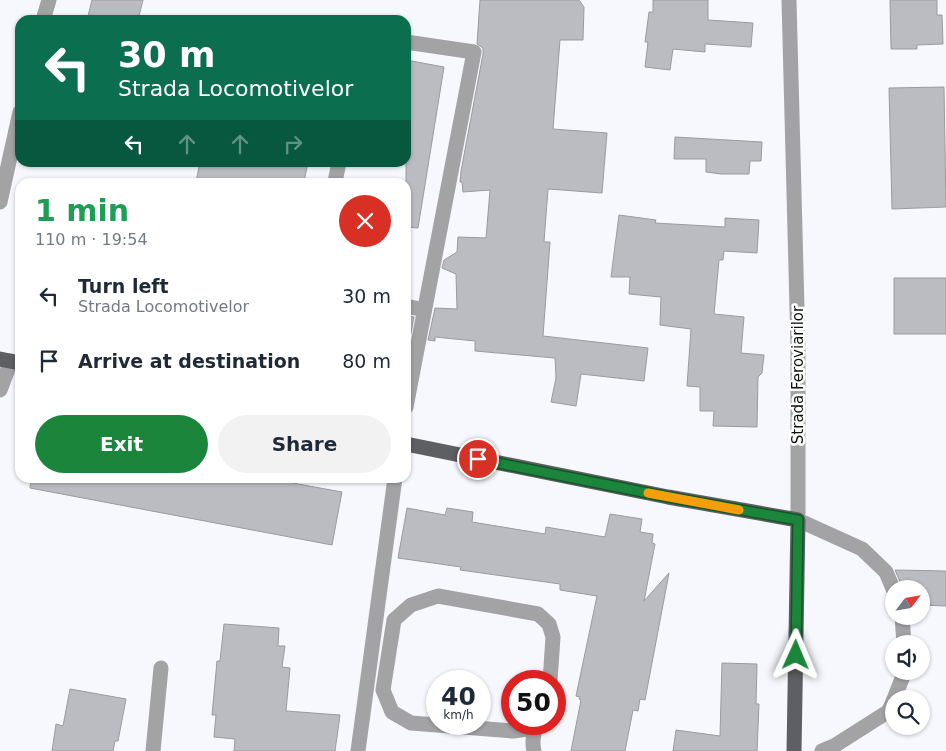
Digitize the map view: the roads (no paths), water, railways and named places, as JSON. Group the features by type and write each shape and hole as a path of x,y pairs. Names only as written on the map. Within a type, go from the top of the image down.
{"main road":[{"path":"411,445 668,497 798,520"},
{"name":"Strada Feroviarilor","path":"794,751 798,520"}],"street":[{"path":"45,15 49,0"},
{"name":"Strada Feroviarilor","path":"789,0 798,347 798,520"},
{"path":"411,43 474,52 411,380"},
{"path":"0,202 15,134"},
{"path":"411,307 424,310"},
{"path":"0,390 10,361"},
{"path":"358,751 394,483"},
{"path":"798,520 862,549 886,572 889,580"},
{"path":"501,730 411,723 392,712 383,690 394,620 411,605 438,596 538,614 549,624 553,636 551,670"},
{"path":"153,751 162,668"},
{"path":"822,751 834,746 885,713"},
{"path":"534,751 535,735"}]}
